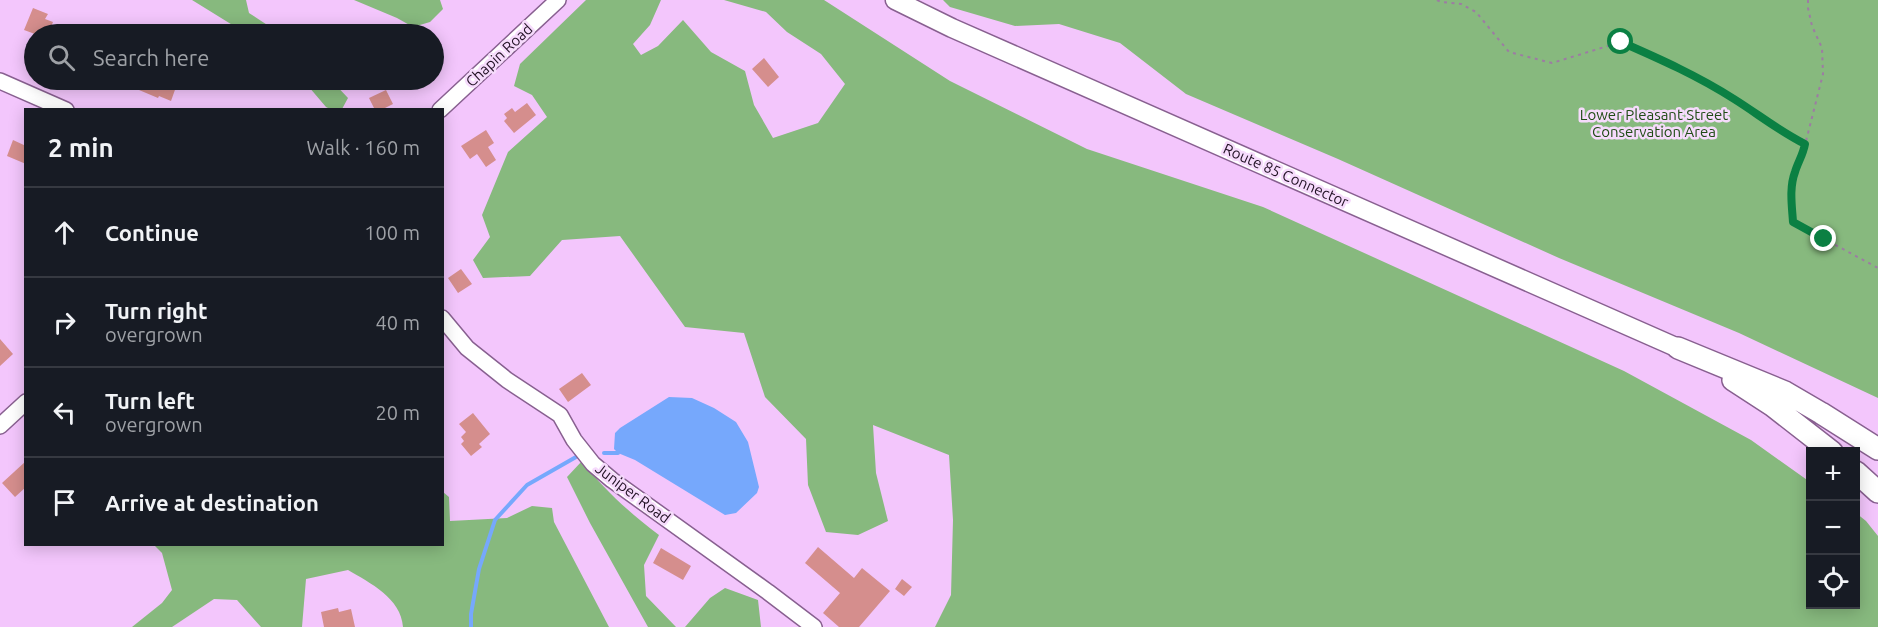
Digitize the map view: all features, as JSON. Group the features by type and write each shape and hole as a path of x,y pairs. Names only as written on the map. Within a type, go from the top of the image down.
{"highway":[{"name":"Route 85 Connector","path":"1678,348 1785,392 1878,449"},
{"name":"Route 85 Connector","path":"1678,348 1773,406 1826,447"},
{"path":"1860,476 1878,492"}],"main road":[{"name":"Route 85 Connector","path":"894,0 1678,348"}],"street":[{"name":"Chapin Road","path":"442,108 558,0"},
{"path":"0,81 61,108"},
{"name":"Juniper Road","path":"444,320 467,348 507,380 560,415 574,440 593,464 814,627"},
{"path":"0,426 24,404"}],"path":[{"path":"1437,0 1461,4 1476,12 1509,52 1552,63 1621,42 1711,85 1781,132 1805,144"},
{"path":"1808,0 1812,26 1822,48 1823,74 1802,157 1794,173 1791,191 1793,222 1878,268"}],"green space":[{"path":"192,0 246,0 249,13 266,24 231,24"},
{"path":"354,0 440,0 443,9 430,22 423,24 408,24"},
{"path":"586,0 661,0 650,25 633,44 641,55 658,46 683,20 711,52 745,71 754,105 773,138 818,123 845,84 821,54 787,32 766,12 724,0 824,0 950,81 1087,149 1263,207 1624,371 1751,440 1806,479 1806,609 1860,609 1860,516 1878,536 1878,627 935,627 951,595 953,520 949,455 873,425 876,473 888,521 858,535 826,532 808,485 806,439 765,397 744,333 685,327 620,236 562,240 530,276 483,278 473,260 490,237 482,215 508,152 547,117 532,95 514,86 520,64"},
{"name":"Lower Pleasant Street Conservation Area","path":"943,0 1878,0 1878,398 1739,333 1559,258 1186,94 1120,43 1059,24 1015,26 950,7"},
{"path":"312,90 340,90 348,98 343,108 326,107"},
{"path":"582,461 618,501 659,535 644,565 646,596 676,627 648,627 567,477"},
{"path":"444,493 449,497 450,521 507,518 532,506 552,508 554,522 609,627 403,627 397,608 391,600 375,586 348,570 306,579 302,627 261,627 237,600 214,599 172,627 132,627 162,603 172,590 162,553 155,546 444,546"},
{"path":"725,588 758,600 761,627 685,627 710,598"}],"water":[{"path":"669,397 692,398 714,408 736,422 748,442 759,487 757,493 736,513 725,515 614,449 615,433 620,428"}],"building":[{"path":"33,8 48,14 45,19 53,22 52,24 26,24"},
{"path":"764,58 779,77 768,87 752,69"},
{"path":"139,90 175,90 171,101 159,96 158,98"},
{"path":"386,90 393,104 385,108 374,108 369,98"},
{"path":"527,103 536,115 514,133 504,121 507,118 504,114 512,108 515,112"},
{"path":"486,130 494,143 488,147 496,160 486,167 477,154 470,159 461,146"},
{"path":"13,140 24,145 24,163 7,156"},
{"path":"461,269 472,284 458,293 448,278"},
{"path":"0,339 13,354 0,366"},
{"path":"582,373 591,385 568,402 559,389"},
{"path":"473,413 490,434 479,444 482,447 471,456 461,444 464,441 461,437 466,432 459,424"},
{"path":"24,463 24,489 15,497 2,483"},
{"path":"818,547 854,578 862,568 890,591 859,627 839,627 823,613 840,593 805,563"},
{"path":"661,548 691,566 683,580 653,563"},
{"path":"902,579 912,587 904,596 895,589"},
{"path":"338,608 339,612 351,609 355,627 324,627 321,612"}],"waterway":[{"path":"604,453 618,453"},
{"path":"471,627 479,569 495,520 527,485 576,457"}],"route":[{"path":"1621,42 1711,85 1781,132 1805,144 1802,157 1794,173 1791,191 1793,222 1824,239"}]}
